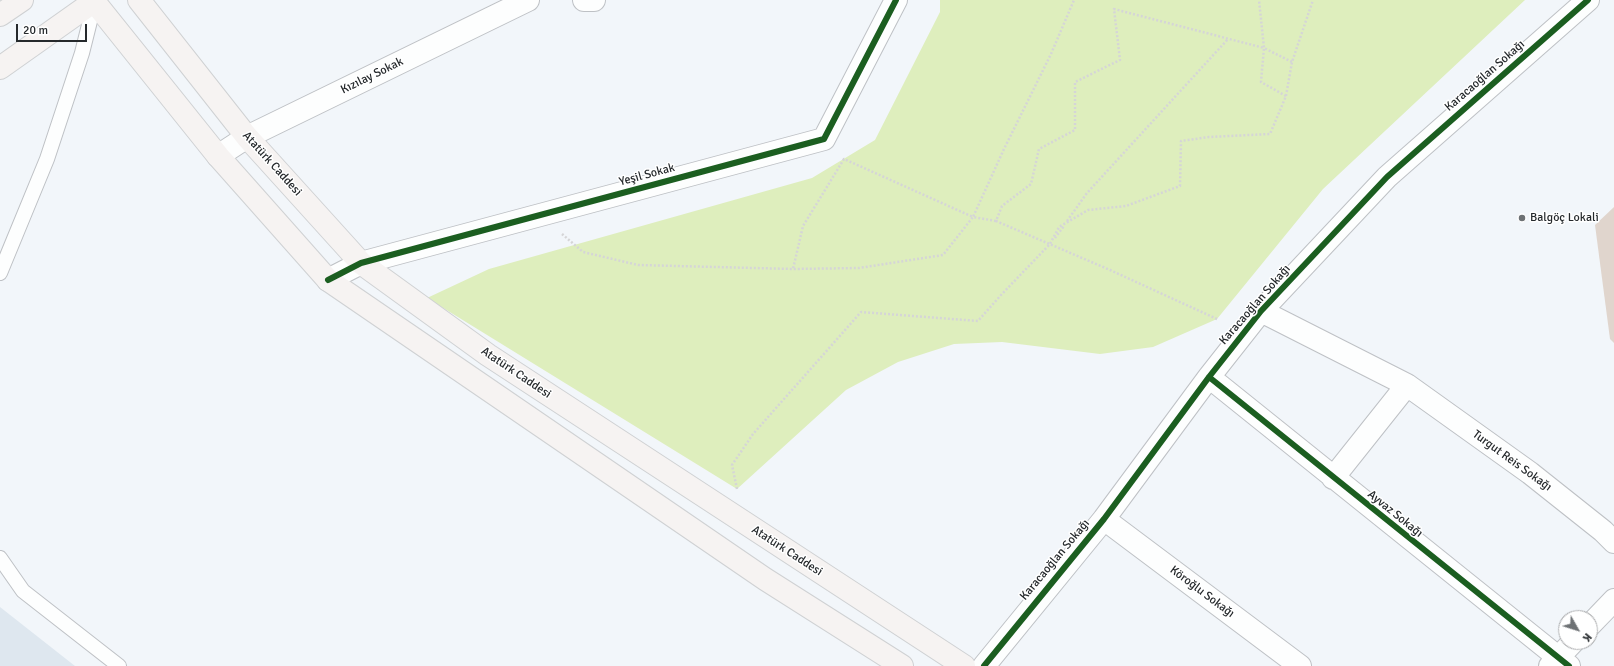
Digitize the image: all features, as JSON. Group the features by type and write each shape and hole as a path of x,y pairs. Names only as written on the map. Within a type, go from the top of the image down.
{"main road":[{"path":"0,15 22,0"},
{"path":"0,68 95,0 218,156 328,280 765,580 902,666"},
{"name":"Atatürk Caddesi","path":"138,0 247,137 361,263 488,355 964,666"}],"street":[{"name":"Kızılay Sokak","path":"218,156 247,137 528,0"},
{"path":"584,0 594,0"},
{"name":"Yeşil Sokak","path":"328,280 361,263 824,140 896,0"},
{"name":"Karacaoğlan Sokağı","path":"984,666 1104,519 1209,377 1261,311 1387,177 1588,0"},
{"name":"Turgut Reis Sokağı","path":"1261,311 1406,385 1530,473 1603,531 1614,542"},
{"name":"Ayvaz Sokağı","path":"1209,377 1559,663"},
{"path":"1333,478 1406,385"},
{"name":"Köroğlu Sokağı","path":"1104,519 1300,666"},
{"path":"1598,616 1614,600"},
{"path":"1559,663 1568,650"}],"lane":[{"path":"0,273 47,159 82,53 95,0"},
{"path":"0,558 23,591 119,666"}],"path":[{"path":"540,215 583,252 638,265 793,269 860,268 943,255 973,217 1004,149 1051,54 1074,0"},
{"path":"1259,0 1264,48 1261,82 1286,96"},
{"path":"737,489 732,465 752,434 861,312 978,321 1050,244 1059,227 1088,210 1126,206 1180,186 1181,142 1209,137 1270,134 1286,96 1292,62 1314,0"},
{"path":"996,221 1002,206 1031,184 1039,149 1075,130 1075,82 1120,60 1114,9 1264,48 1292,62"},
{"path":"1066,223 1087,193 1228,39"},
{"path":"793,269 803,226 844,159 973,217 996,221 1050,244 1217,319"}],"shaded area":[{"path":"0,607 75,666 0,666"}],"green space":[{"path":"940,0 1525,0 1323,189 1217,319 1153,347 1100,354 1002,342 954,344 898,362 846,390 737,489 427,298 489,269 812,178 875,140 940,12"}],"building":[{"path":"1614,207 1614,343 1610,339 1595,225"}],"cycle path":[{"path":"328,280 361,263 824,139 896,0"},
{"path":"984,666 1104,519 1209,377 1261,311 1387,177 1588,0"},
{"path":"1209,377 1569,666"}],"place":[{"name":"Balgöç Lokali","path":"1522,218"}]}
